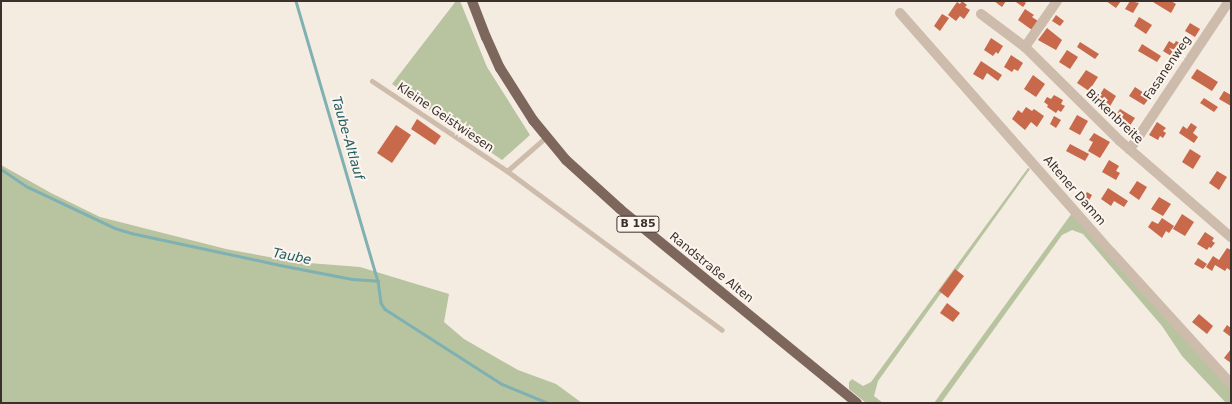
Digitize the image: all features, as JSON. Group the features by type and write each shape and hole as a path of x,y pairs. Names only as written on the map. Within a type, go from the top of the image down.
{"main road":[{"name":"Randstraße Alten","path":"472,1 500,68 520,101 546,137 566,160 620,209 858,403"}],"street":[{"path":"1026,47 1057,1"},
{"name":"Fasanenweg","path":"1129,148 1135,142 1229,1"},
{"name":"Altener Damm","path":"900,13 1111,252 1231,384"},
{"name":"Birkenbreite","path":"981,14 1026,47 1057,80 1129,148 1231,237"}],"lane":[{"name":"Kleine Geistwiesen","path":"372,81 507,171 722,330"},
{"path":"507,171 546,137"}],"green space":[{"path":"456,1 460,1 487,67 530,135 502,160 392,84"},
{"path":"1,165 51,193 100,217 226,249 296,262 360,267 449,294 444,322 464,339 518,370 556,384 582,403 1,403"},
{"path":"1028,168 1030,169 878,381 874,396 883,403 866,403 849,389 849,382 852,379 863,386 871,382"},
{"path":"1072,213 1231,389 1231,403 1226,403 1182,356 1162,326 1083,234 1072,230 1062,235 941,403 934,403"}],"building":[{"path":"962,1 967,5 965,7 970,10 964,19 960,16 956,21 948,15 957,2 960,4"},
{"path":"994,1 1006,1 1002,7"},
{"path":"1023,1 1026,3 1023,7 1016,2"},
{"path":"1106,1 1121,1 1116,8"},
{"path":"1130,1 1139,3 1133,13 1125,9"},
{"path":"1171,1 1176,4 1171,13 1153,2"},
{"path":"1025,9 1034,15 1032,17 1038,21 1032,30 1018,20"},
{"path":"942,14 949,18 940,31 934,26"},
{"path":"1056,15 1064,21 1060,26 1052,21"},
{"path":"1139,17 1152,25 1146,34 1134,26"},
{"path":"1190,23 1200,29 1195,37 1185,31"},
{"path":"1047,28 1062,40 1056,50 1038,40"},
{"path":"991,38 1003,46 998,54 996,52 993,56 984,50"},
{"path":"1169,41 1174,44 1176,41 1184,45 1176,59 1163,51"},
{"path":"1080,42 1099,54 1095,59 1077,47"},
{"path":"1142,44 1161,56 1157,62 1138,51"},
{"path":"1067,50 1078,57 1070,69 1059,62"},
{"path":"1011,55 1023,63 1018,71 1014,69 1012,72 1004,67"},
{"path":"981,61 1002,75 998,81 987,73 983,80 973,74"},
{"path":"1197,69 1218,82 1212,91 1191,78"},
{"path":"1086,70 1098,77 1089,91 1077,83"},
{"path":"1033,75 1045,84 1036,97 1024,89"},
{"path":"1135,87 1150,97 1144,105 1129,96"},
{"path":"1104,88 1116,96 1109,108 1097,100"},
{"path":"1224,91 1231,95 1231,106 1219,99"},
{"path":"1054,95 1063,100 1061,104 1065,106 1061,112 1058,110 1056,113 1047,107 1048,105 1044,102 1047,97 1051,99"},
{"path":"1204,98 1218,107 1214,112 1200,103"},
{"path":"1026,107 1032,111 1034,109 1044,116 1037,127 1031,122 1025,130 1012,119 1018,110 1022,113"},
{"path":"1120,109 1135,118 1129,127 1114,118"},
{"path":"1077,115 1088,121 1080,135 1069,129"},
{"path":"1054,116 1061,120 1056,128 1050,124"},
{"path":"417,119 441,136 435,145 411,129"},
{"path":"1157,122 1166,128 1163,131 1166,133 1163,138 1160,136 1158,140 1149,135"},
{"path":"1191,123 1197,127 1193,133 1198,137 1194,143 1179,133 1183,126 1187,129"},
{"path":"396,125 411,135 392,163 377,153"},
{"path":"1094,133 1110,142 1100,158 1088,151 1093,142 1089,140"},
{"path":"1070,144 1089,154 1085,161 1066,151"},
{"path":"1190,149 1201,156 1193,169 1182,162"},
{"path":"1109,160 1119,166 1116,171 1120,173 1116,180 1102,172"},
{"path":"1217,171 1227,177 1219,190 1209,183"},
{"path":"1137,181 1147,187 1139,200 1129,193"},
{"path":"1108,188 1128,201 1124,207 1114,201 1111,206 1101,199"},
{"path":"1087,192 1092,195 1086,206 1081,202"},
{"path":"1159,197 1171,204 1163,216 1151,209"},
{"path":"1182,214 1194,222 1185,236 1173,229"},
{"path":"1162,218 1174,226 1169,233 1166,231 1162,238 1148,227 1152,221 1158,224"},
{"path":"1205,232 1214,238 1212,241 1215,243 1207,250 1197,244"},
{"path":"1227,248 1231,250 1231,271 1227,268 1225,271 1215,265 1212,271 1206,267 1213,256 1219,260"},
{"path":"1198,258 1207,264 1203,269 1194,264"},
{"path":"955,269 964,276 948,298 939,291"},
{"path":"947,303 960,313 953,322 940,313"},
{"path":"1199,314 1213,326 1207,334 1192,322"},
{"path":"1227,325 1231,328 1231,337 1223,331"},
{"path":"1231,349 1231,363 1224,358"}],"waterway":[{"name":"Taube-Altlauf","path":"296,1 378,281"},
{"name":"Taube","path":"1,169 28,187 115,228 131,233 352,279 378,281 381,303 385,309 502,384 548,403"}]}
